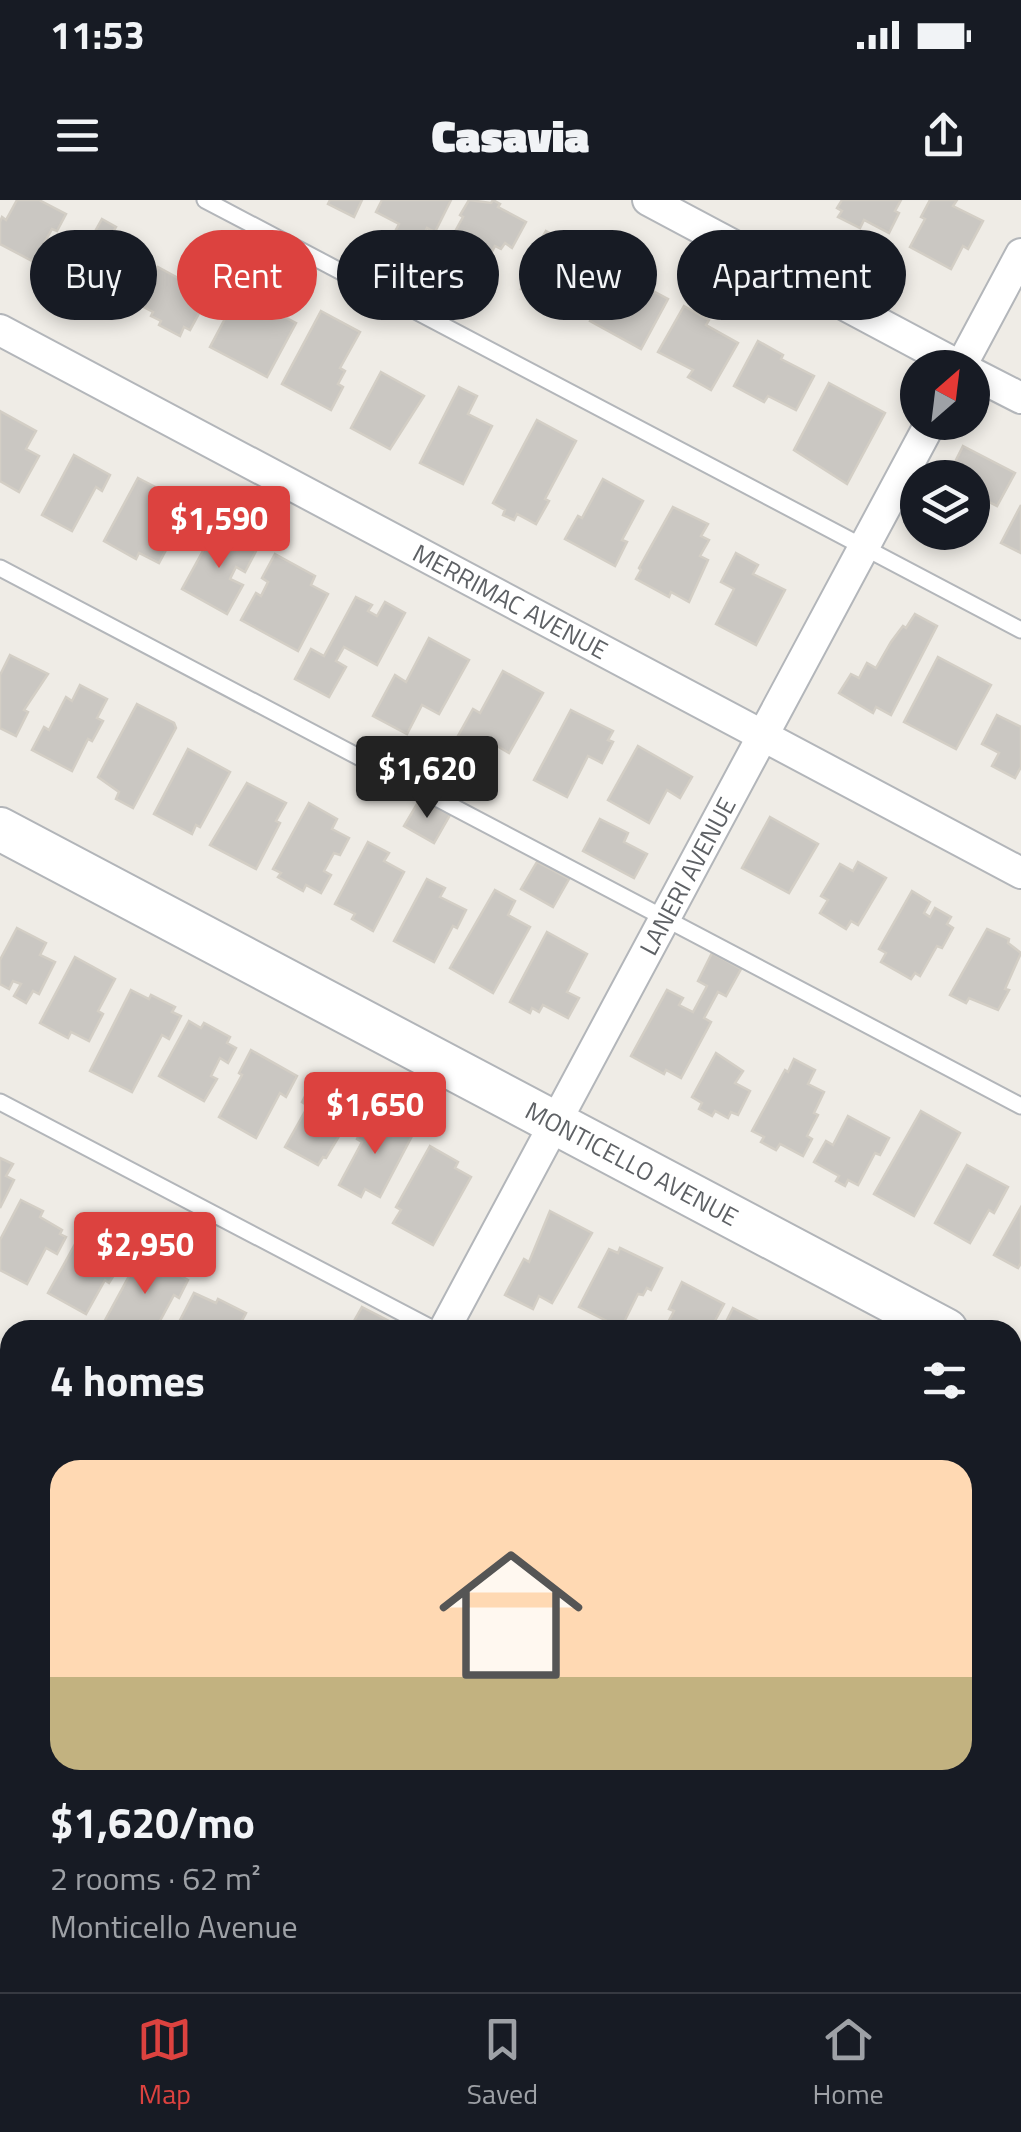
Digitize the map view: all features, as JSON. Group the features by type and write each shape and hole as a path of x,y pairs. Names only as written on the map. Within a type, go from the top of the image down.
{"street":[{"path":"648,200 929,350"},
{"path":"970,350 1021,254"},
{"name":"MERRIMAC AVENUE","path":"0,330 1021,874"},
{"path":"990,382 1021,398"},
{"name":"LANERI AVENUE","path":"449,1320 922,440"},
{"name":"MONTICELLO AVENUE","path":"0,829 927,1320"}],"lane":[{"path":"205,200 1021,630"},
{"path":"0,568 1021,1106"},
{"path":"0,1102 416,1320"}],"building":[{"path":"17,200 39,200 66,214 58,230 30,230 30,260 0,244 0,222 2,217 6,220"},
{"path":"330,200 362,200 354,217 328,204"},
{"path":"382,200 451,200 436,230 396,230 399,224 376,212"},
{"path":"469,200 493,200 500,204 498,207 526,222 512,248 505,243 501,249 499,230 456,230 463,217 460,215"},
{"path":"842,200 901,200 890,230 864,220 860,228 838,217 842,211 837,208"},
{"path":"930,200 957,200 953,206 983,221 968,249 963,246 951,269 910,247"},
{"path":"102,219 116,227 114,230 96,230"},
{"path":"157,269 177,277 177,320 195,320 190,330 184,327 180,336 159,325"},
{"path":"657,293 668,299 657,319"},
{"path":"321,311 360,332 340,368 345,371 338,384 343,387 331,410 282,384"},
{"path":"677,318 709,320 706,325 738,343 711,390 688,377 693,370 658,352"},
{"path":"224,320 296,323 267,377 210,347"},
{"path":"591,320 657,320 641,349"},
{"path":"758,341 783,355 781,359 814,376 796,410 768,396 764,402 734,386"},
{"path":"381,372 424,396 390,449 351,428"},
{"path":"829,383 885,413 847,484 794,450"},
{"path":"459,387 477,396 468,414 492,426 463,484 420,463"},
{"path":"0,411 36,431 26,449 39,456 19,492 0,481"},
{"path":"537,420 576,441 536,524 517,514 514,520 503,515 505,510 493,503"},
{"path":"963,446 990,460 956,460"},
{"path":"74,455 110,475 102,491 96,487 72,531 42,515"},
{"path":"990,460 1015,473 997,506 990,502"},
{"path":"138,478 190,505 159,563 139,553 136,559 104,541"},
{"path":"603,479 643,501 622,540 627,542 615,566 565,539 578,516 582,518"},
{"path":"1021,505 1021,553 1001,543"},
{"path":"673,507 708,524 701,536 709,540 700,556 708,560 689,602 671,592 669,597 636,579"},
{"path":"215,529 229,537 231,532 256,551 245,572 236,567 230,579 243,585 227,614 182,589"},
{"path":"736,553 758,565 753,574 785,590 756,645 716,624 734,589 721,582"},
{"path":"275,554 315,576 311,585 328,594 298,651 241,620 256,593 261,596 268,582 262,578"},
{"path":"356,597 372,605 368,611 377,616 385,602 405,613 377,665 344,647 336,661 346,667 329,697 295,679 311,649 324,656"},
{"path":"915,614 937,626 891,715 876,707 873,713 839,693 851,674 859,678 867,663 876,668 891,642"},
{"path":"429,638 469,660 439,714 422,705 407,734 373,716 395,675 406,682"},
{"path":"10,655 48,674 24,710 28,712 16,736 0,728 0,675"},
{"path":"938,657 991,685 956,749 904,722"},
{"path":"503,671 543,693 509,753 497,746 483,771 449,752 473,709 480,713"},
{"path":"80,685 107,699 97,718 103,721 92,741 88,739 72,771 32,750 44,727 49,730 66,697 72,701"},
{"path":"137,704 174,723 176,728 133,808 116,799 119,792 98,777"},
{"path":"571,710 613,731 608,740 613,742 602,763 588,756 567,797 534,780"},
{"path":"997,715 1021,727 1021,767 1015,778 992,766 999,753 982,744"},
{"path":"638,746 692,777 680,798 667,790 649,823 608,800"},
{"path":"188,749 230,772 200,827 196,825 192,834 154,814"},
{"path":"247,783 286,803 256,869 210,845"},
{"path":"420,799 450,815 434,843 404,826"},
{"path":"309,803 337,819 332,829 349,838 340,855 334,853 324,871 331,875 321,893 306,885 303,891 278,877 281,873 273,869"},
{"path":"770,817 818,844 789,893 742,868"},
{"path":"600,819 628,833 624,842 647,854 634,878 583,851"},
{"path":"368,842 389,853 384,861 404,872 373,931 352,919 355,914 335,904"},
{"path":"537,862 569,879 553,907 521,889"},
{"path":"858,862 886,878 858,925 851,921 846,929 820,913 828,900 821,896 840,864 853,871"},
{"path":"427,879 445,888 440,897 466,910 434,962 394,941"},
{"path":"495,890 515,901 508,915 530,927 493,993 450,968"},
{"path":"912,891 930,902 924,913 930,917 935,908 951,917 947,924 953,928 920,976 915,973 911,979 881,962 886,953 879,949"},
{"path":"17,928 46,943 40,955 55,962 39,994 33,991 26,1003 14,996 21,984 13,981 9,989 0,984 0,960"},
{"path":"987,929 1009,939 1008,943 1021,953 998,1010 950,995"},
{"path":"547,932 587,954 567,992 579,998 568,1018 543,1005 539,1012 532,1008 530,1013 510,1002"},
{"path":"712,953 741,969 726,996 718,992 704,1018 711,1022 681,1078 666,1070 664,1074 631,1056 667,990 683,998 679,1005 693,1012 707,986 698,981"},
{"path":"75,957 115,979 98,1011 103,1014 89,1041 71,1032 68,1038 40,1023"},
{"path":"131,990 175,1007 172,1012 181,1016 169,1039 162,1035 132,1092 90,1071"},
{"path":"189,1021 201,1028 204,1023 230,1037 227,1043 236,1048 228,1063 220,1058 211,1076 217,1079 204,1101 159,1076"},
{"path":"251,1050 297,1076 286,1097 280,1093 256,1138 219,1117"},
{"path":"716,1053 743,1071 735,1083 750,1091 738,1115 731,1112 728,1118 699,1109 702,1103 692,1097"},
{"path":"794,1059 815,1070 808,1084 824,1092 807,1136 812,1139 803,1156 780,1144 776,1150 761,1142 764,1137 752,1131"},
{"path":"313,1081 357,1106 318,1165 285,1147 308,1106 302,1102"},
{"path":"921,1111 960,1133 914,1216 874,1194"},
{"path":"370,1113 412,1136 380,1197 365,1189 361,1197 339,1185 362,1142 357,1139"},
{"path":"848,1116 889,1138 880,1155 875,1153 858,1185 848,1180 845,1186 836,1181 839,1176 814,1162 826,1141 833,1145"},
{"path":"430,1146 458,1162 455,1168 471,1177 433,1245 393,1223 401,1210 396,1207"},
{"path":"0,1158 13,1164 6,1176 14,1180 0,1208"},
{"path":"967,1165 1008,1187 994,1213 989,1210 970,1243 935,1223"},
{"path":"21,1200 43,1211 40,1217 62,1230 60,1234 66,1237 57,1254 46,1248 27,1284 0,1270 0,1240"},
{"path":"1021,1207 1021,1263 1018,1268 994,1255"},
{"path":"550,1211 592,1233 552,1303 539,1296 533,1309 505,1295 524,1259 529,1262"},
{"path":"79,1237 122,1262 109,1283 105,1280 86,1314 48,1293"},
{"path":"620,1248 662,1268 651,1290 647,1288 643,1295 638,1294 625,1320 605,1320 579,1307 609,1249 618,1253"},
{"path":"141,1254 188,1280 179,1298 174,1295 160,1320 105,1320"},
{"path":"682,1282 724,1304 715,1320 669,1320 674,1311 669,1309"},
{"path":"194,1293 216,1303 218,1299 246,1313 242,1320 180,1320"},
{"path":"362,1307 387,1320 355,1320"},
{"path":"733,1308 756,1320 727,1320"}]}
